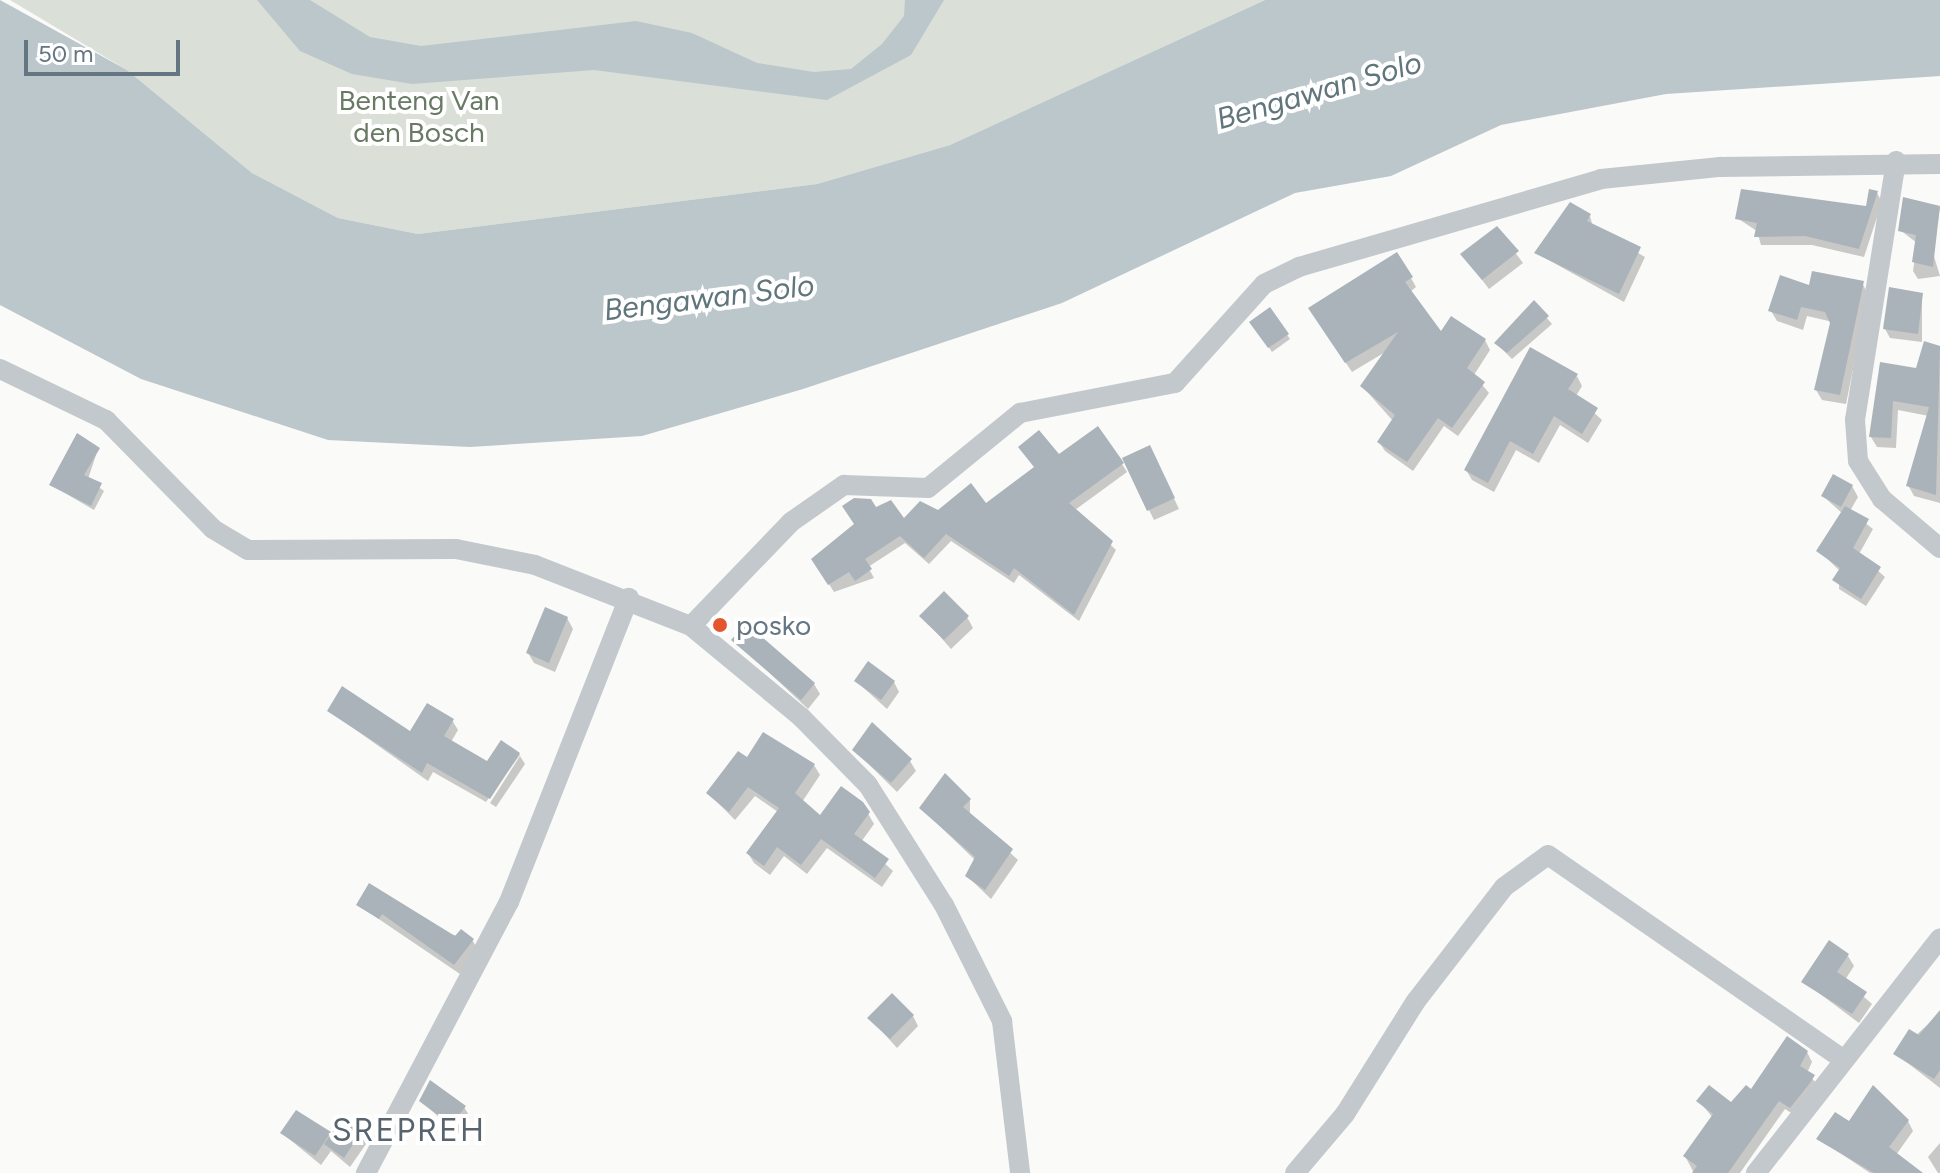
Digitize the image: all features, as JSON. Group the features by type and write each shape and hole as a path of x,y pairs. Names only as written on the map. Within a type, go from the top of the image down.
{"street":[{"path":"1896,161 1855,420 1858,461 1882,499 1940,548"},
{"path":"691,626 791,522 844,485 928,488 1020,413 1175,383 1264,284 1299,267 1601,179 1896,161 1940,164"},
{"path":"0,369 106,420 213,529 248,550 456,549 535,565 629,598 691,626 801,717 868,785 901,835 992,991 1020,1173"},
{"path":"366,1173 509,902 629,598"},
{"path":"1295,1173 1345,1114 1416,1001 1504,887 1548,855 1844,1060"},
{"path":"1756,1173 1940,938"}],"green space":[{"name":"Benteng Van den Bosch","path":"10,0 1265,0 950,145 817,184 418,234 338,218 252,173 127,70"}],"water":[{"name":"Bengawan Solo","path":"0,0 127,70 252,173 338,218 418,234 817,184 950,145 1265,0 1940,0 1940,76 1666,94 1501,125 1391,176 1295,193 1062,303 803,389 642,436 470,447 328,440 141,379 0,305"},
{"path":"257,0 310,0 370,37 421,46 636,21 692,33 757,63 814,72 851,69 882,44 904,16 905,0 944,0 911,55 827,100 594,70 412,84 352,74 300,51"}],"building":[{"path":"1741,189 1866,206 1869,189 1878,191 1859,249 1805,236 1754,237 1757,223 1735,219"},
{"path":"1903,197 1940,206 1933,267 1912,262 1916,235 1898,231"},
{"path":"1570,202 1591,214 1587,221 1641,247 1619,294 1534,253"},
{"path":"1497,226 1519,251 1482,280 1460,254"},
{"path":"1397,252 1413,277 1405,282 1441,331 1451,316 1486,339 1467,368 1485,382 1452,428 1438,418 1407,462 1377,442 1395,415 1360,386 1398,332 1345,363 1308,308"},
{"path":"1812,271 1864,281 1840,395 1814,390 1830,323 1825,312 1801,307 1797,320 1768,311 1780,275 1809,285"},
{"path":"1889,287 1923,293 1918,334 1883,329"},
{"path":"1534,300 1549,316 1507,353 1494,343"},
{"path":"1270,307 1289,334 1268,348 1249,322"},
{"path":"1924,341 1940,346 1936,495 1906,486 1929,407 1893,401 1891,438 1869,437 1880,362 1916,368"},
{"path":"1530,347 1578,374 1568,389 1598,408 1582,434 1554,416 1533,454 1510,441 1488,483 1464,470"},
{"path":"1098,426 1124,463 1069,503 1113,541 1074,615 1014,568 1009,576 946,534 924,558 900,536 865,559 872,569 855,581 849,572 828,585 811,559 854,524 842,506 854,498 871,499 876,507 891,500 904,518 920,501 938,510 971,483 986,503 1034,467 1018,447 1039,430 1059,454"},
{"path":"77,433 100,448 84,475 102,483 91,506 49,485"},
{"path":"1150,445 1175,498 1147,511 1122,458"},
{"path":"1833,474 1853,485 1841,507 1821,496"},
{"path":"1845,506 1869,519 1853,548 1881,567 1861,599 1832,580 1840,568 1816,551"},
{"path":"944,591 969,616 944,640 919,616"},
{"path":"545,607 568,617 549,663 526,653"},
{"path":"746,623 815,683 801,700 731,640"},
{"path":"868,661 895,681 881,700 854,681"},
{"path":"342,686 410,731 427,703 454,719 444,736 487,761 501,740 520,753 490,799 427,763 422,773 327,711"},
{"path":"872,722 912,759 891,783 852,750"},
{"path":"763,732 815,764 795,793 820,815 841,786 863,802 870,812 854,834 889,859 875,878 821,839 801,865 777,847 764,866 746,853 779,808 748,787 729,812 706,793 738,751 747,757"},
{"path":"945,773 971,799 963,807 1013,849 985,890 965,876 975,857 919,808"},
{"path":"369,883 455,936 461,929 474,939 454,965 382,914 379,919 356,905"},
{"path":"1829,940 1849,954 1837,972 1867,992 1852,1014 1801,982"},
{"path":"892,993 914,1015 890,1039 867,1018"},
{"path":"1940,1010 1940,1070 1934,1079 1893,1054 1909,1029 1919,1035"},
{"path":"1787,1036 1808,1051 1800,1066 1815,1075 1810,1083 1790,1108 1779,1101 1728,1173 1692,1173 1697,1166 1683,1156 1713,1114 1696,1101 1709,1085 1731,1102 1746,1085 1751,1089"},
{"path":"430,1080 466,1106 451,1125 419,1101"},
{"path":"1873,1085 1909,1120 1889,1147 1923,1173 1874,1173 1816,1139 1835,1112 1849,1121"},
{"path":"296,1110 331,1132 315,1156 280,1133"},
{"path":"342,1119 361,1132 344,1158 324,1144"}],"place":[{"name":"posko","path":"720,625"}],"district":[{"name":"SREPREH","path":"409,1130"}]}
